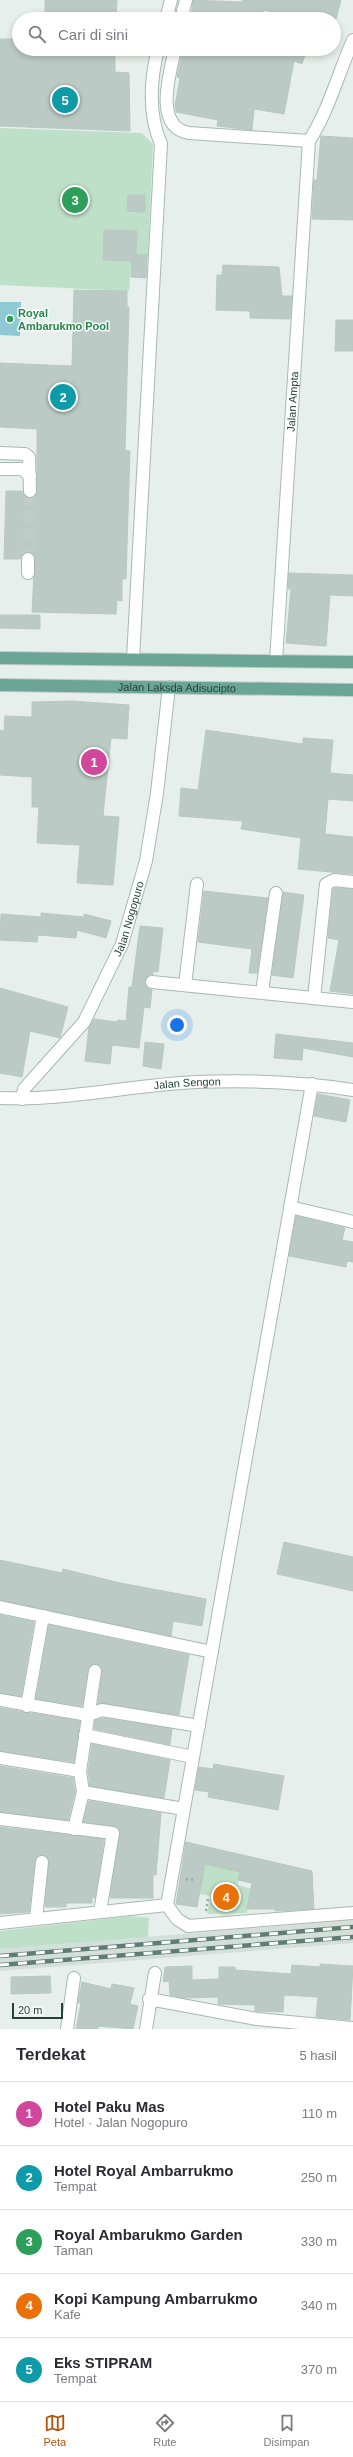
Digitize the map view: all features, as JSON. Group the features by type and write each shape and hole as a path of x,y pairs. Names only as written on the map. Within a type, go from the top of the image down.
{"main road":[{"path":"0,658 353,662"},
{"name":"Jalan Laksda Adisucipto","path":"0,685 353,690"}],"street":[{"path":"168,12 171,0"},
{"path":"183,12 186,0"},
{"path":"174,56 168,89 167,105 170,119 178,130 189,133 309,141 320,123 338,72 353,40"},
{"path":"133,659 162,144 155,129 152,111 153,77 157,56"},
{"name":"Jalan Ampta","path":"276,661 309,141"},
{"path":"0,454 27,455 30,460 30,491"},
{"path":"0,469 26,470 30,476"},
{"path":"28,559 28,573"},
{"name":"Jalan Nogopuro","path":"22,1099 24,1090 84,1022 122,944 146,861 157,793 169,687"},
{"path":"314,998 326,884 334,880 353,882"},
{"path":"185,985 197,884"},
{"path":"262,992 276,893"},
{"path":"152,982 353,1002"},
{"name":"Jalan Sengon","path":"22,1099 196,1082 312,1084 353,1090"},
{"path":"312,1084 167,1905 180,1922 188,1926 353,1913"},
{"path":"0,1098 22,1099"},
{"path":"290,1207 353,1222"},
{"path":"0,1607 212,1652"},
{"path":"27,1706 43,1616"},
{"path":"74,1829 83,1792 80,1772 95,1671"},
{"path":"0,1700 27,1706 88,1715 102,1710 199,1726"},
{"path":"85,1735 193,1757"},
{"path":"0,1758 80,1772"},
{"path":"83,1792 184,1809"},
{"path":"0,1819 113,1833 100,1912"},
{"path":"36,1919 42,1862"},
{"path":"0,1923 167,1905"},
{"path":"146,2029 149,1999 155,1973"},
{"path":"66,2029 74,1978"},
{"path":"149,1999 257,2019 353,2028"}],"shaded area":[{"path":"353,1920 353,1943 0,1971 0,1949"}],"green space":[{"path":"0,128 142,133 153,144 148,255 139,255 138,267 131,267 129,291 0,285"},
{"path":"206,1851 240,1872 238,1885 251,1889 247,1913 207,1914 210,1896 200,1894 201,1886 195,1885"},
{"path":"131,1916 149,1918 148,1937 0,1949 0,1931"}],"water":[{"name":"Royal Ambarukmo Pool","path":"0,302 21,302 20,336 0,335"}],"building":[{"path":"45,0 117,0 116,12 45,12"},
{"path":"193,0 242,2 243,0 341,0 338,12 271,12 264,10 264,12 192,12"},
{"path":"0,39 12,39 12,56 115,56 115,72 129,73 130,131 0,126"},
{"path":"182,56 305,56 302,64 294,61 284,114 254,109 252,130 217,126 218,120 176,112 175,105 180,78 177,77"},
{"path":"321,136 353,138 353,220 312,219 314,180 317,180"},
{"path":"128,195 145,195 145,212 127,211"},
{"path":"104,230 137,231 136,255 147,255 146,278 131,277 132,261 103,260"},
{"path":"223,265 279,267 282,296 292,296 290,319 250,318 250,311 216,310 217,275 222,275"},
{"path":"74,290 127,291 127,307 129,307 125,450 130,451 126,579 122,579 122,601 117,600 116,614 32,612 35,556 28,552 22,555 20,559 4,559 6,491 22,491 24,495 30,498 37,494 37,429 0,427 0,363 72,366"},
{"path":"336,320 353,320 353,351 335,351"},
{"path":"289,573 353,575 353,596 330,595 326,646 286,643 291,589 288,589"},
{"path":"0,615 40,615 40,629 0,628"},
{"path":"72,701 129,705 127,739 111,738 103,816 119,817 113,885 77,883 80,845 37,843 39,807 32,807 32,777 0,775 0,730 4,731 5,716 32,717 32,702"},
{"path":"206,730 303,744 303,738 333,740 330,773 353,775 353,801 328,799 325,834 353,837 353,874 298,869 301,838 241,829 243,821 179,816 181,788 198,790"},
{"path":"333,889 353,889 353,994 330,991 339,940 328,938"},
{"path":"204,891 268,898 257,973 249,973 252,949 198,942"},
{"path":"283,892 304,895 293,978 272,975"},
{"path":"41,913 84,917 84,914 111,921 106,938 77,930 76,938 38,935 37,942 0,940 1,914 41,917"},
{"path":"140,926 163,928 158,972 153,971 153,975 149,975 145,981 147,988 152,990 150,1008 144,1007 139,1048 112,1045 110,1064 85,1061 89,1027 94,1019 117,1022 118,1020 126,1021 129,987 132,987"},
{"path":"0,988 68,1007 60,1038 30,1031 22,1077 0,1073"},
{"path":"276,1034 353,1043 353,1057 303,1048 302,1060 274,1058"},
{"path":"145,1042 164,1044 161,1069 143,1066"},
{"path":"318,1094 350,1100 346,1122 314,1116"},
{"path":"296,1216 345,1228 342,1240 353,1242 353,1262 347,1261 346,1267 289,1256"},
{"path":"284,1542 353,1557 353,1591 277,1574"},
{"path":"0,1560 62,1573 63,1569 120,1583 206,1599 202,1626 173,1621 171,1636 0,1600"},
{"path":"0,1615 34,1622 21,1696 0,1693"},
{"path":"49,1625 189,1655 179,1715 103,1703 98,1704 102,1672 100,1665 96,1664 92,1664 88,1670 82,1706 36,1699"},
{"path":"0,1708 80,1721 74,1762 0,1751"},
{"path":"103,1718 172,1729 170,1745 94,1729 95,1720"},
{"path":"92,1744 170,1760 164,1798 90,1786 88,1771"},
{"path":"214,1764 284,1776 278,1810 208,1797 209,1792 195,1790 199,1767 213,1769"},
{"path":"0,1766 73,1778 75,1792 68,1820 0,1812"},
{"path":"89,1801 161,1813 156,1875 153,1875 153,1898 110,1898 120,1831 114,1826 83,1822"},
{"path":"0,1827 104,1839 95,1898 92,1897 92,1903 66,1903 66,1907 45,1907 49,1862 47,1856 42,1855 36,1857 35,1861 29,1912 0,1914"},
{"path":"186,1842 312,1871 314,1909 275,1911 275,1909 247,1909 252,1883 238,1880 240,1872 205,1864 197,1907 176,1904"},
{"path":"320,1964 353,1966 350,2020 316,2017 318,1997 284,1995 283,2012 255,2011 255,2005 218,2004 218,1997 185,1998 170,1995 169,1981 163,1982 165,1967 192,1966 192,1980 219,1979 219,1967 235,1967 235,1970 291,1974 292,1965 320,1967"},
{"path":"50,1976 51,1993 11,1994 11,1977"},
{"path":"82,1982 111,1989 112,1984 134,1988 130,2004 138,2006 133,2029 98,2026 98,2029 76,2029 81,2003 78,2003"}],"tunnel":[{"path":"28,559 30,491"}],"railway":[{"path":"0,1956 353,1927"},
{"path":"0,1965 353,1937"}],"place":[{"name":"Eks STIPRAM","path":"65,100"},
{"name":"Royal Ambarukmo Garden","path":"75,200"},
{"name":"Royal Ambarukmo Pool","path":"10,319"},
{"name":"Hotel Royal Ambarrukmo","path":"63,397"},
{"name":"Hotel Paku Mas","path":"94,762"},
{"name":"Kopi Kampung Ambarrukmo","path":"226,1897"}]}
